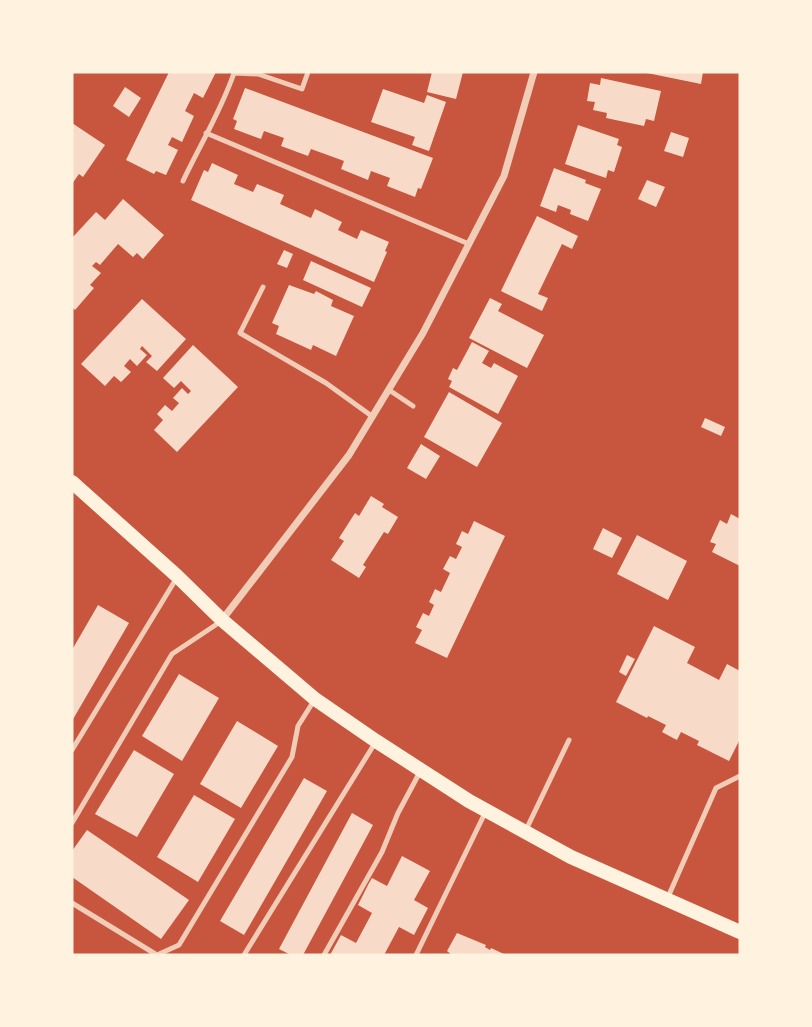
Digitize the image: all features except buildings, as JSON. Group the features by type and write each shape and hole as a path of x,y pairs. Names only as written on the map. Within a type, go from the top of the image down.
{"main road":[{"path":"72,482 222,620 315,699 376,741 469,801 571,858 740,932"}],"street":[{"path":"222,620 349,455 423,333 504,176 534,72"}],"lane":[{"path":"183,181 206,133 216,119 234,73 258,74 302,89 308,72"},
{"path":"206,133 469,244"},
{"path":"263,287 240,333 326,383 373,417"},
{"path":"389,390 413,406"},
{"path":"72,750 177,576"},
{"path":"72,823 172,654 222,620"},
{"path":"72,904 157,955 179,945 292,757 298,726 315,699"},
{"path":"525,832 569,740"},
{"path":"244,955 376,741"},
{"path":"324,955 382,852 398,813 421,770"},
{"path":"667,900 716,788 740,776"},
{"path":"416,955 476,835 486,809"}]}
